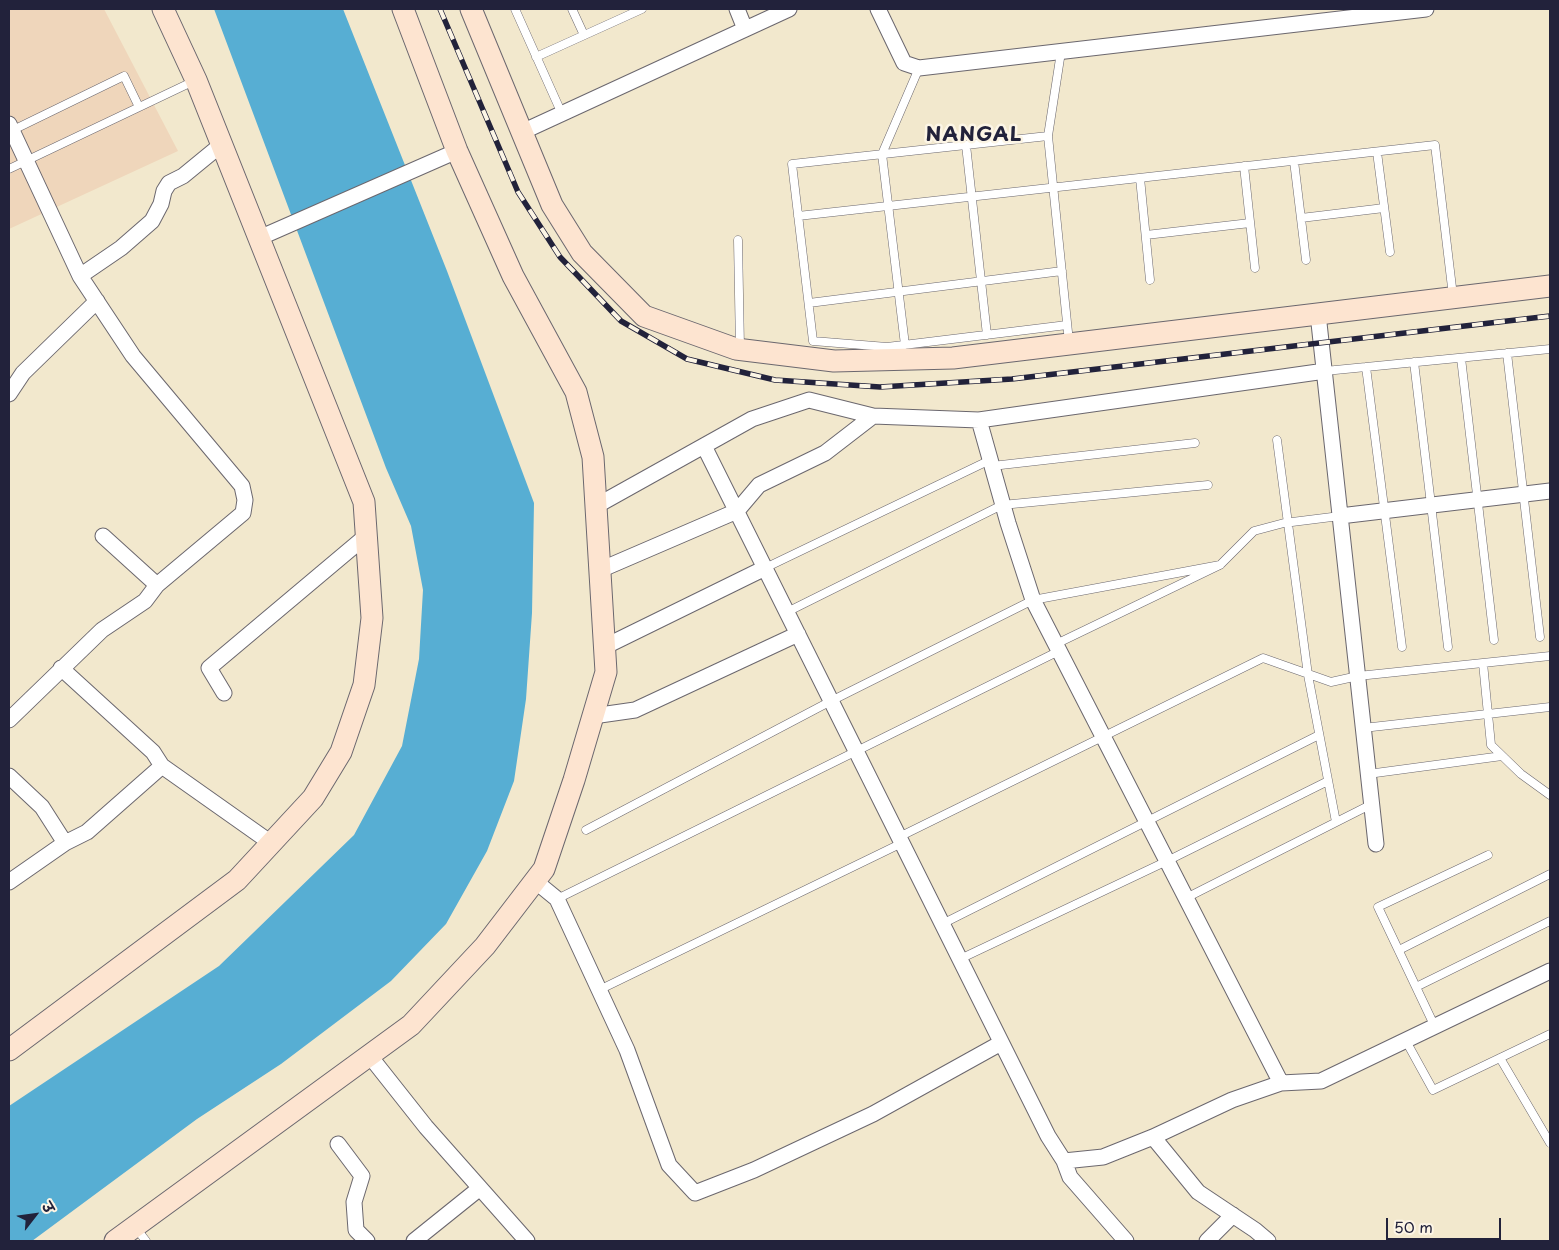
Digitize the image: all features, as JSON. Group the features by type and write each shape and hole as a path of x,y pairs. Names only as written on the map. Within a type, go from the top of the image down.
{"street":[{"path":"9,1050 237,880 313,798 341,752 364,685 372,618 364,502 196,80 163,9"},
{"path":"115,1241 140,1234 369,1055 411,1025 485,946 544,869 574,780 606,672 593,457 576,392 512,276 457,151 403,9"},
{"path":"471,9 552,205 582,252 644,316 740,350 834,361 953,358 1068,334 1318,314 1550,286"},
{"path":"737,9 745,29"},
{"path":"522,132 789,9"},
{"path":"878,9 904,63 919,68 1394,11 1426,9"},
{"path":"9,720 102,630 145,601 157,585 243,514 245,500 242,486 133,356 80,276 10,129"},
{"path":"80,276 121,248 152,221 162,204 164,191 169,182 183,176 222,144"},
{"path":"259,238 457,151"},
{"path":"9,394 23,373 97,301"},
{"path":"1318,314 1376,844"},
{"path":"596,506 752,419 809,400 873,416 980,420 1325,371"},
{"path":"600,570 736,511 759,486 824,453 873,416"},
{"path":"980,420 1002,505 1033,600 1281,1083"},
{"path":"704,446 1048,1136 1064,1161 1070,1177 1126,1241"},
{"path":"1340,516 1550,491"},
{"path":"103,536 157,585"},
{"path":"224,692 208,668 366,536"},
{"path":"604,647 765,568"},
{"path":"593,716 635,710 798,634"},
{"path":"61,668 153,752 162,766 272,843"},
{"path":"9,882 65,843 87,832 162,766"},
{"path":"9,776 42,807 65,843"},
{"path":"535,881 557,899 627,1050 669,1165 695,1193 754,1170 873,1114 1001,1043"},
{"path":"1064,1161 1103,1157 1153,1137 1232,1100 1281,1083 1322,1081 1550,971"},
{"path":"369,1055 426,1127 527,1241"},
{"path":"1153,1137 1198,1192 1268,1241"},
{"path":"338,1144 362,1176 354,1202 356,1230 368,1241"},
{"path":"414,1241 480,1188"},
{"path":"1207,1241 1233,1215"}],"lane":[{"path":"515,9 562,114"},
{"path":"572,9 584,35"},
{"path":"536,57 631,11 642,9"},
{"path":"1048,136 792,164 813,342 888,348 987,335 1068,334 1048,136 1061,52"},
{"path":"905,345 882,154 919,68"},
{"path":"10,129 124,76 140,107"},
{"path":"9,169 196,80"},
{"path":"966,145 987,335"},
{"path":"798,216 1436,145 1453,298"},
{"path":"1377,152 1390,252"},
{"path":"1294,161 1306,260"},
{"path":"1244,166 1255,268"},
{"path":"1140,178 1150,280"},
{"path":"1301,218 1384,208"},
{"path":"1146,235 1250,223"},
{"path":"738,240 740,350"},
{"path":"809,303 1062,271"},
{"path":"1325,371 1550,349"},
{"path":"1507,353 1540,637"},
{"path":"1461,358 1494,640"},
{"path":"1414,362 1448,647"},
{"path":"1366,367 1402,647"},
{"path":"1277,440 1308,675 1336,822"},
{"path":"765,568 991,463 1195,443"},
{"path":"787,612 1002,505 1208,485"},
{"path":"557,899 856,752 1220,565 1254,531 1288,522 1340,516"},
{"path":"586,830 831,700 1033,600 1220,565"},
{"path":"599,990 1263,658 1331,682 1358,676 1550,656"},
{"path":"1483,663 1491,745 1522,774 1550,795"},
{"path":"1363,728 1550,707"},
{"path":"942,924 1320,735"},
{"path":"1368,774 1502,756"},
{"path":"960,959 1328,781"},
{"path":"1186,898 1372,804"},
{"path":"1435,1027 1378,907 1488,855"},
{"path":"1398,950 1550,874"},
{"path":"1416,987 1550,922"},
{"path":"1406,1041 1433,1090 1550,1034"},
{"path":"1500,1058 1550,1143"}],"shaded area":[{"path":"9,9 104,9 178,151 9,229"}],"water":[{"path":"214,9 343,9 447,271 534,503 532,613 526,699 514,781 487,851 446,924 391,981 281,1064 197,1119 32,1241 9,1241 9,1106 219,966 354,835 402,746 419,659 423,590 411,526 386,468"}],"railway":[{"path":"440,9 518,192 560,257 621,321 687,359 775,380 880,387 1012,379 1550,316"}],"district":[{"name":"NANGAL","path":"974,135"}]}
